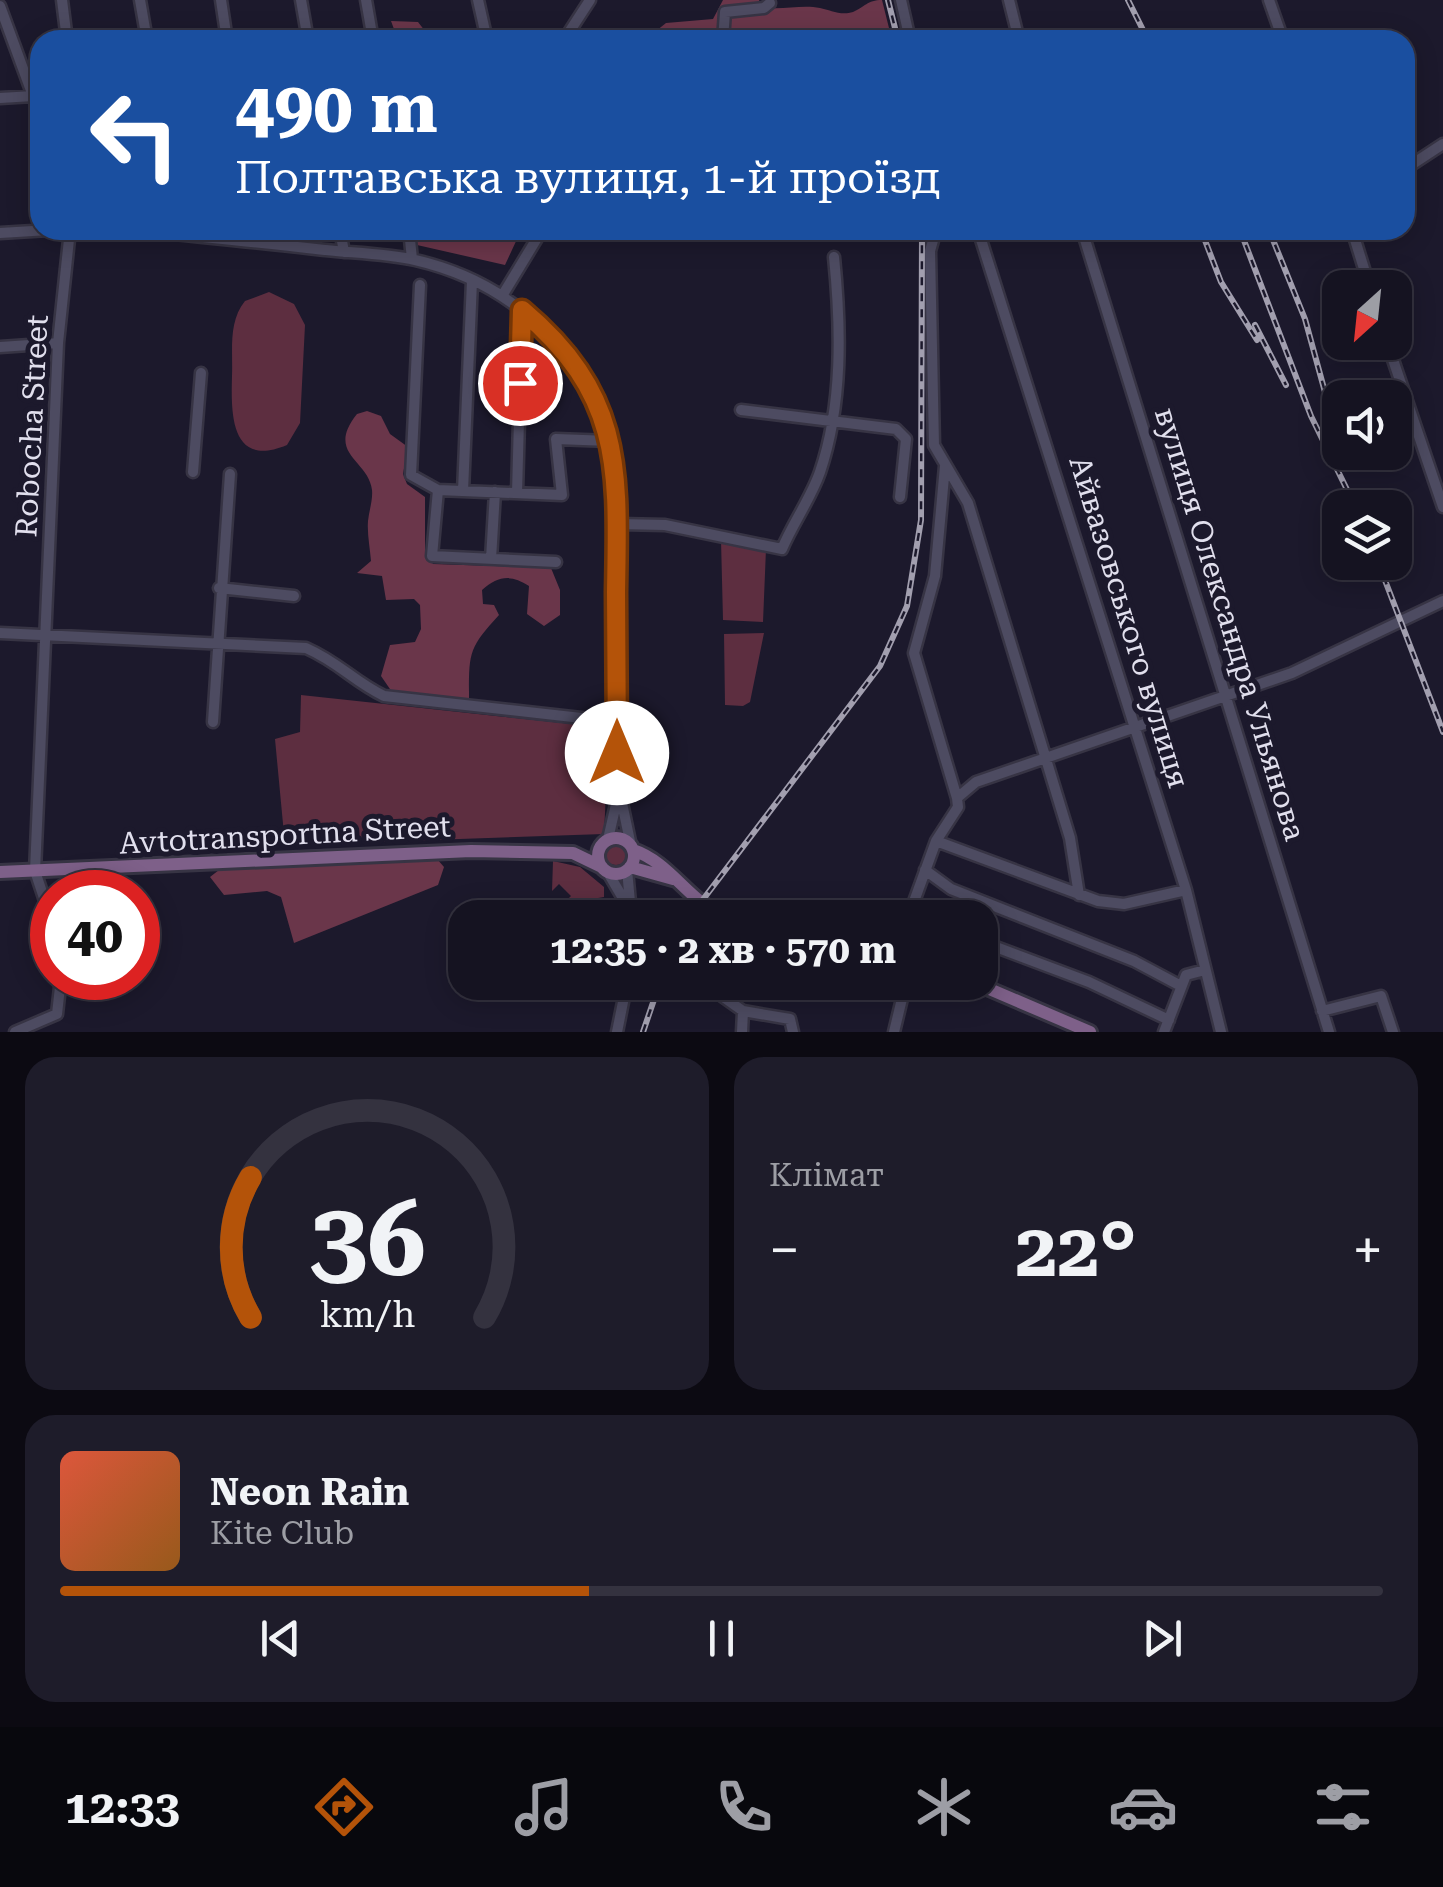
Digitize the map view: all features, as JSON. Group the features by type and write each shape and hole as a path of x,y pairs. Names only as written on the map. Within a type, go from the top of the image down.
{"main road":[{"path":"573,853 617,838 655,860 695,900"},
{"path":"604,869 599,850 606,841"},
{"path":"628,868 632,848"},
{"name":"Avtotransportna Street","path":"35,870 472,851 573,853"},
{"path":"573,853 604,869 628,868 676,880"},
{"name":"Avtotransportna Street","path":"0,872 30,870"},
{"path":"998,993 1090,1032"}],"street":[{"path":"62,0 66,30"},
{"path":"140,0 146,30"},
{"path":"221,0 226,30"},
{"path":"301,0 306,30"},
{"path":"366,0 371,30"},
{"path":"478,0 485,30"},
{"path":"570,30 590,0"},
{"path":"901,0 908,30"},
{"path":"1009,0 1016,30"},
{"path":"1268,0 1280,30"},
{"path":"724,30 725,12 764,8 770,3"},
{"path":"0,6 30,88"},
{"path":"0,98 30,96"},
{"path":"1415,162 1443,144"},
{"path":"0,234 30,232"},
{"name":"Robocha Street","path":"35,870 58,343 69,240"},
{"path":"240,240 412,259 472,280 522,310 568,353 592,391 610,441 618,481 618,784 617,809 606,841"},
{"path":"342,240 344,252"},
{"path":"409,240 412,259"},
{"path":"502,296 536,240"},
{"path":"933,240 930,250 934,446 968,504 1070,838 1079,894"},
{"name":"Айвазовського вулиця","path":"981,240 1186,890 1221,1032"},
{"name":"вулиця Олександра Ульянова","path":"1085,240 1329,1032"},
{"path":"1355,240 1364,270"},
{"path":"618,524 665,525 782,549 818,476 833,421 840,312 834,256"},
{"path":"463,491 472,280"},
{"path":"420,285 411,476 438,490 562,495 556,439 610,441"},
{"path":"517,493 522,310"},
{"path":"0,347 58,343"},
{"path":"1393,360 1443,507"},
{"path":"193,472 200,374"},
{"path":"741,410 896,429 906,440 900,497"},
{"path":"916,900 936,840 953,819 957,798 914,653 935,576 945,465"},
{"path":"213,722 219,588 227,550 230,474"},
{"path":"438,490 432,556 556,562"},
{"path":"492,559 495,492"},
{"path":"219,588 294,596"},
{"path":"957,798 976,782 1292,673 1443,601"},
{"path":"0,633 306,648 342,663 359,684 384,696 617,722"},
{"path":"618,784 632,848"},
{"path":"936,840 1079,894 1124,904 1186,890"},
{"path":"628,868 630,900"},
{"path":"604,869 622,900"},
{"path":"925,870 952,889 1134,961 1182,986"},
{"path":"998,948 1090,982 1167,1026 1186,974 1205,970"},
{"path":"1322,1010 1382,996 1394,1032"},
{"path":"15,1032 57,1014 59,1000"},
{"path":"618,1032 624,1000"},
{"path":"727,1000 743,1011 790,1019 793,1032"},
{"path":"894,1032 902,1000"},
{"path":"742,1032 743,1011"}],"shaded area":[{"path":"723,0 759,0 761,7 813,7 844,13 882,0 890,30 657,30 666,23 713,19"},
{"path":"391,21 418,22 424,30 394,30"},
{"path":"416,240 517,240 505,265 417,245"},
{"path":"269,292 294,304 305,325 300,423 287,445 254,450 244,443 234,420 232,337 245,301"},
{"path":"367,411 381,416 390,434 408,447 403,474 407,484 425,497 425,553 433,564 551,568 560,590 560,615 544,626 527,614 529,586 505,578 482,590 483,604 494,605 499,615 472,652 469,700 392,692 381,676 390,645 415,642 421,629 420,605 414,599 386,600 382,576 357,573 371,561 368,526 372,490 345,439 357,414"},
{"path":"721,540 766,549 763,622 723,620"},
{"path":"764,633 750,702 743,706 725,705 724,634"},
{"path":"301,695 609,728 604,834 285,845 275,739 300,732"},
{"path":"616,843 624,846 624,862 616,865 608,862 605,854 608,846"},
{"path":"437,859 444,867 438,885 294,943 281,897 267,891 224,895 210,877 219,870"},
{"path":"553,861 580,867 604,887 604,897 567,900 571,896 559,884 552,891"}],"railway":[{"path":"888,0 896,30"},
{"path":"1128,0 1143,30"},
{"path":"703,900 880,666 907,606 921,520 922,240"},
{"path":"1205,240 1221,282 1257,340"},
{"path":"1244,240 1311,416 1347,490"},
{"path":"1273,240 1305,319 1322,381"},
{"path":"1255,325 1286,385"},
{"path":"1385,580 1443,732"},
{"path":"643,1032 654,1000"}],"route":[{"path":"520,383 522,310 568,353 592,391 610,441 618,481 617,753"}]}
